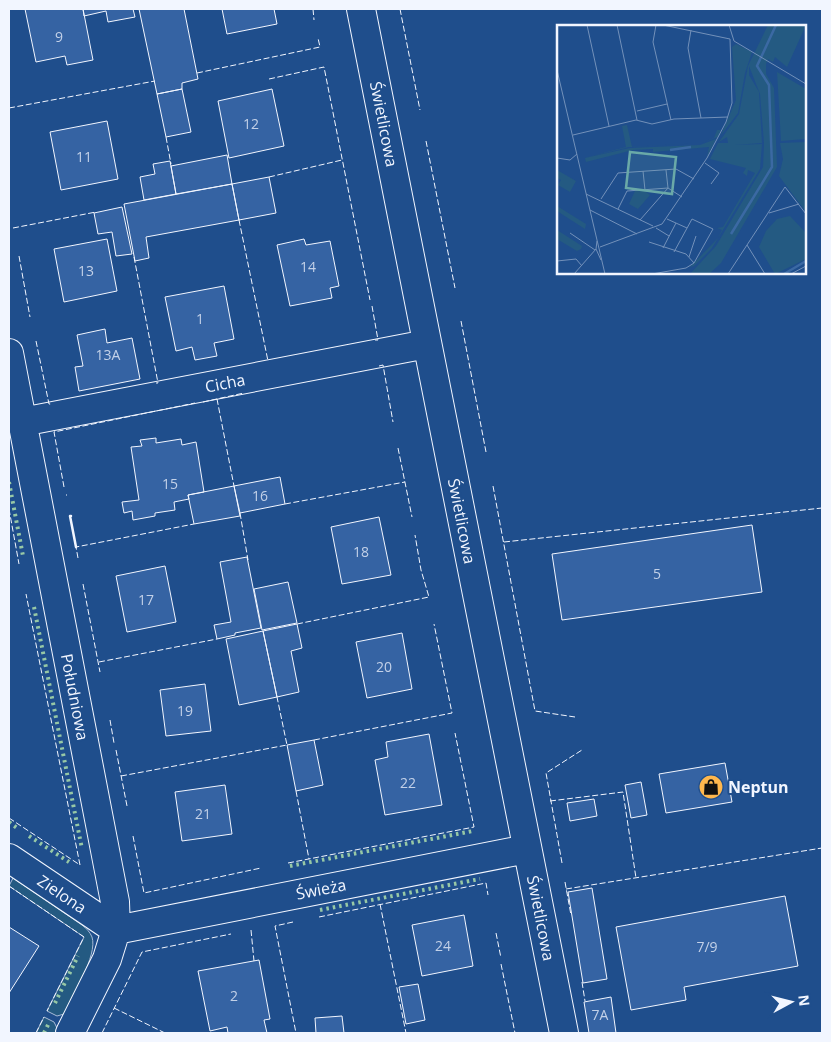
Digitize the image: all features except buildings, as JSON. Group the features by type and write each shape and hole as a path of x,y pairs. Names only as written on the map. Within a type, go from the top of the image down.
{"street":[{"name":"Świetlicowa","path":"361,9 564,1033"},
{"name":"Cicha","path":"22,422 427,344"},
{"name":"Południowa","path":"9,353 115,902 116,930 107,959 70,1033"},
{"name":"Świeża","path":"116,930 527,849"},
{"name":"Zielona","path":"9,858 116,930"}],"shaded area":[{"path":"13,878 82,925 92,937 93,945 88,965 64,1014 57,1016 47,1011 84,937 9,886"},
{"path":"44,1017 54,1022 57,1028 55,1033 36,1033"}],"hedge":[{"path":"9,482 23,556"},
{"path":"34,607 82,849"},
{"path":"9,822 17,828"},
{"path":"290,866 473,831"},
{"path":"29,836 69,862"},
{"path":"320,910 480,879"},
{"path":"55,1003 78,956"},
{"path":"44,1033 49,1023"}],"fence":[{"path":"313,9 314,20"},
{"path":"400,9 420,110"},
{"path":"197,73 320,47 318,38"},
{"path":"269,79 324,67 370,300"},
{"path":"9,108 155,81"},
{"path":"166,137 171,164"},
{"path":"426,141 455,288"},
{"path":"269,177 342,160"},
{"path":"13,228 96,212"},
{"path":"239,220 268,361"},
{"path":"19,256 30,317"},
{"path":"134,257 158,383 156,383"},
{"path":"372,306 378,340 375,340"},
{"path":"461,321 486,452"},
{"path":"36,341 49,404 51,404"},
{"path":"379,366 383,365 393,422"},
{"path":"203,402 244,393"},
{"path":"217,399 234,486"},
{"path":"64,487 54,432 195,403"},
{"path":"398,448 412,517"},
{"path":"285,504 405,482"},
{"path":"493,486 535,711 575,717"},
{"path":"504,542 822,508"},
{"path":"9,509 19,564"},
{"path":"240,513 248,560"},
{"path":"78,558 76,547 194,524"},
{"path":"297,624 429,597 421,570 415,535"},
{"path":"83,584 100,672"},
{"path":"9,818 80,865 26,594"},
{"path":"314,740 452,713 434,624"},
{"path":"99,662 217,639"},
{"path":"121,776 287,745 277,697"},
{"path":"110,720 114,743"},
{"path":"288,863 474,827 455,733"},
{"path":"116,750 127,806"},
{"path":"562,863 546,773 582,750"},
{"path":"296,791 309,859"},
{"path":"550,801 623,792 636,878"},
{"path":"133,836 144,893 261,868"},
{"path":"566,889 822,848"},
{"path":"565,882 571,915"},
{"path":"319,917 486,883 488,895"},
{"path":"9,886 84,937 47,1011"},
{"path":"380,904 406,1033"},
{"path":"293,922 275,926 296,1033"},
{"path":"251,930 254,961"},
{"path":"496,933 501,958"},
{"path":"102,1033 142,952 231,934"},
{"path":"501,964 515,1033"},
{"path":"582,982 585,1001"},
{"path":"114,1008 165,1033"},
{"path":"36,1033 44,1017"}],"wall":[{"path":"71,516 76,547"}],"place":[{"name":"Neptun","path":"711,787"}]}
